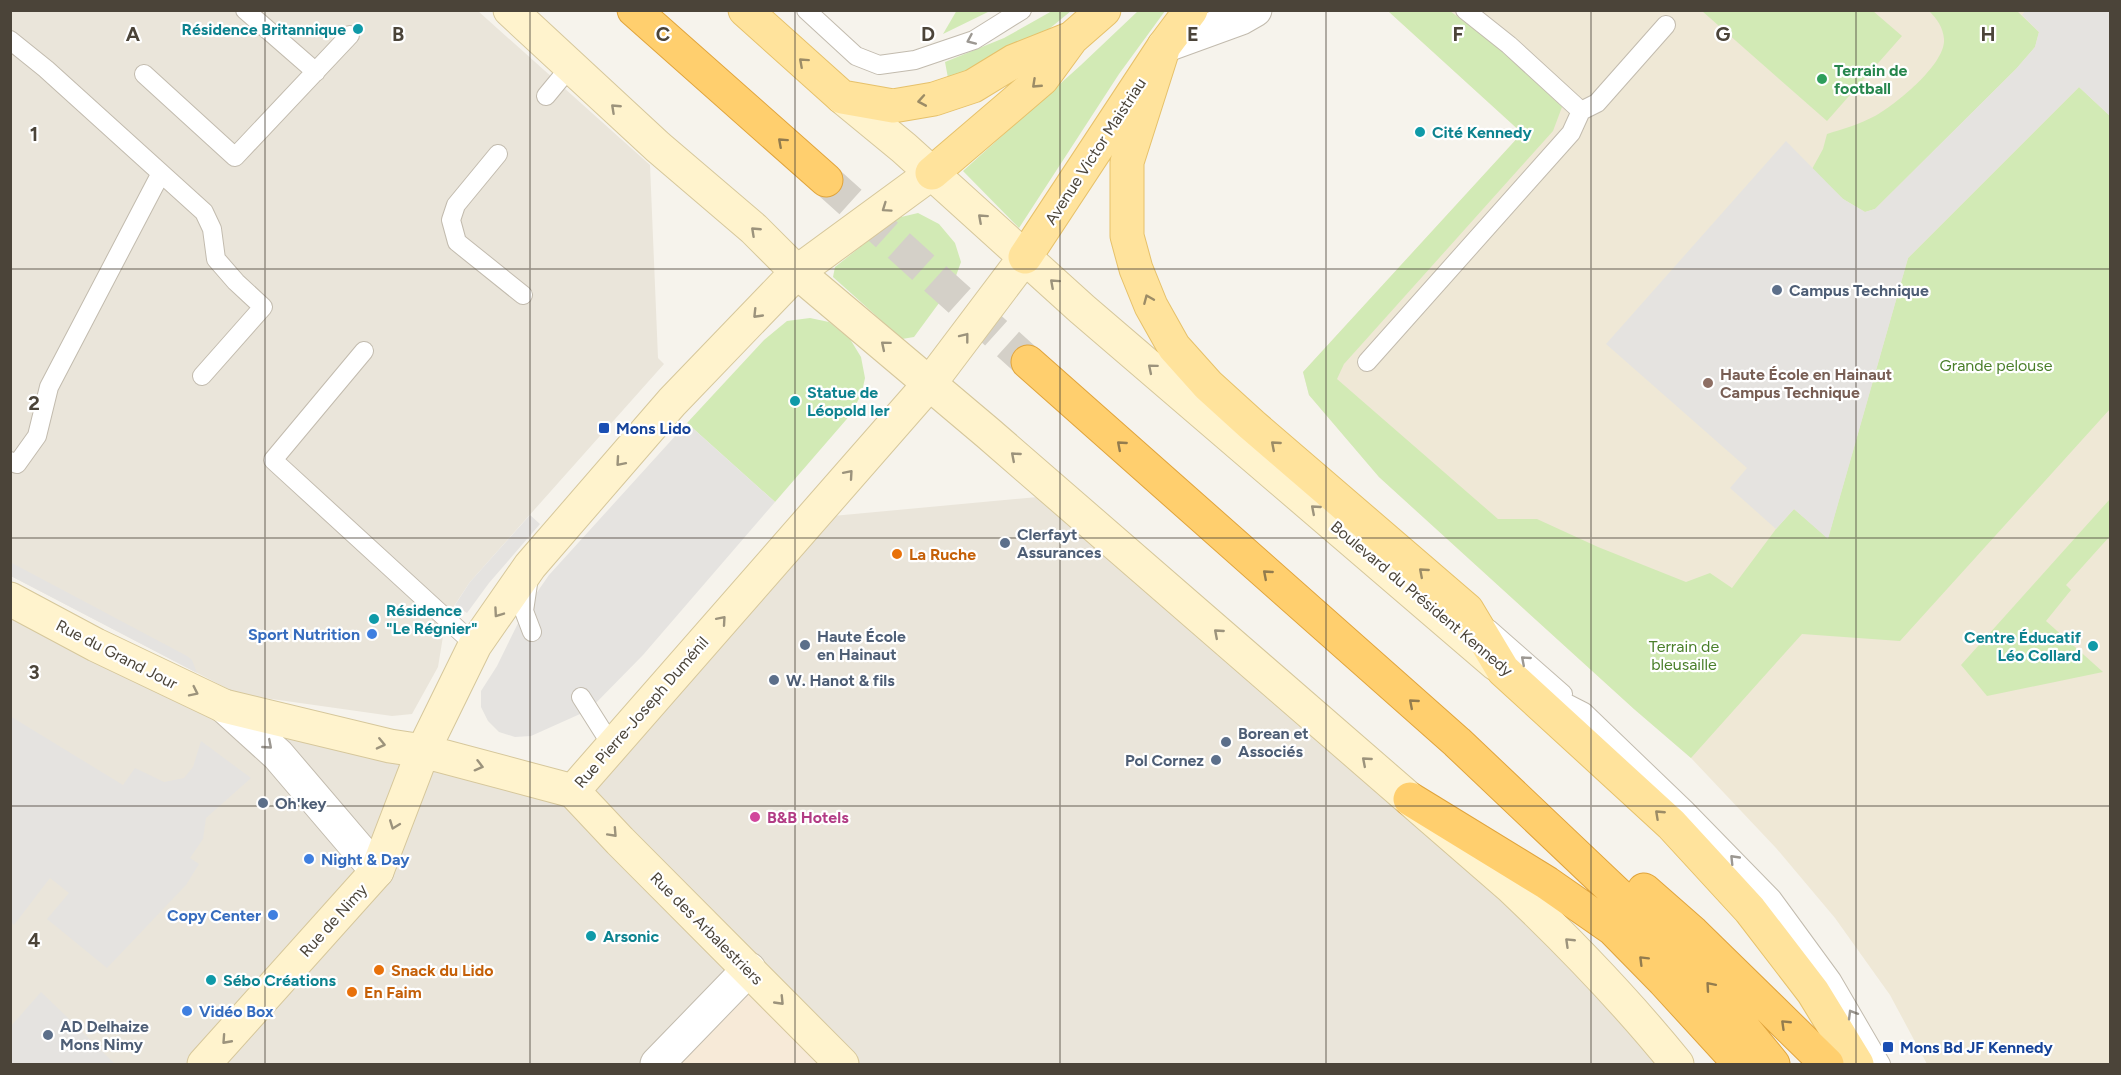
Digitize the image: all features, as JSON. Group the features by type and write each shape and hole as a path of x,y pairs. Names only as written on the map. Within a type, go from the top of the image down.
{"highway":[{"path":"634,10 826,180"},
{"path":"1028,362 1457,742 1690,963 1773,1065"},
{"path":"1457,742 1555,812 1693,933 1827,1065"},
{"path":"1410,799 1547,883 1613,929 1740,1065"}],"main road":[{"path":"932,173 1042,79 1072,38 1104,10"},
{"name":"Avenue Victor Maistriau","path":"1025,257 1164,46 1191,10"},
{"path":"754,16 843,97 892,106 934,99 974,86 1014,62 1072,38"},
{"path":"1164,46 1127,162 1126,236 1151,306 1174,347 1208,385 1467,610 1503,670 1671,825 1750,910 1813,992 1857,1065"}],"street":[{"path":"510,10 658,147 754,229 797,272 930,383 1511,887 1576,949 1646,1026 1677,1065"},
{"path":"1164,46 1241,18 1255,10"},
{"name":"Boulevard du Président Kennedy","path":"843,97 932,173 1082,309 1503,670"},
{"path":"423,751 475,645 530,566 672,402 797,272 932,173"},
{"name":"Rue Pierre-Joseph Duménil","path":"423,751 573,791 930,383 1025,257"},
{"name":"Rue du Grand Jour","path":"10,599 96,645 224,706 390,746 423,751"},
{"name":"Rue du Grand Jour","path":"224,706 278,755 377,871"},
{"name":"Rue de Nimy","path":"204,1065 377,871 423,751"},
{"name":"Rue des Arbalestriers","path":"573,791 842,1065"},
{"path":"657,1065 749,969"}],"lane":[{"path":"245,10 316,72"},
{"path":"806,10 856,56 879,65 915,60 974,40 1022,10"},
{"path":"1465,10 1509,45 1581,111"},
{"path":"1367,362 1571,133 1581,111 1597,103 1666,25"},
{"path":"144,75 236,157 350,35"},
{"path":"10,40 46,69 204,212 212,229 216,259 263,307 202,376"},
{"path":"546,96 570,67"},
{"path":"498,154 456,205 451,220 457,242 523,295"},
{"path":"10,461 17,464 38,436 49,387 161,173"},
{"path":"364,351 273,460 475,645"},
{"path":"530,566 524,611 532,632"},
{"path":"1467,610 1584,712"},
{"name":"Boulevard du Président Kennedy","path":"1503,670 1584,712 1686,810 1772,898 1832,980 1881,1065"},
{"path":"581,697 612,746"}],"shaded area":[{"name":"Campus Technique","path":"2026,10 2110,11 2110,116 2079,87 1908,258 1828,539 1794,509 1776,529 1730,488 1747,468 1606,344 1786,141 1843,199 1865,212 1875,209 2016,69 2035,47 2039,32 2022,15"},
{"path":"11,11 478,11 650,165 658,358 664,364 470,582 446,618 438,667 412,714 392,716 243,695 11,576"},
{"name":"Haute École en Hainaut Campus Technique","path":"1388,11 2110,11 2110,1064 1927,1064 1890,995 1835,918 1776,848 1691,758 1379,477 1309,395 1303,372 1522,133"},
{"path":"687,423 775,502 643,655 589,710 531,736 515,737 499,732 488,721 481,707 481,691 497,666 524,611 549,575"},
{"path":"1059,495 1511,887 1677,1064 11,1064 10,599 224,706 573,791 811,518"},
{"path":"530,515 540,524 489,583 467,613 455,605 470,582"},
{"path":"10,562 187,656 192,660 197,673 11,576"},
{"path":"10,716 123,785 135,768 164,782 184,778 193,767 201,741 251,778 206,818 203,839 190,858 199,864 186,885 107,968 47,919 69,893 50,878 14,925 11,922"},
{"path":"749,969 842,1064 657,1064"},
{"name":"AD Delhaize Mons Nimy","path":"41,992 115,1064 11,1064 11,1026"}],"green space":[{"path":"957,10 990,10 990,11 943,34"},
{"path":"1052,11 1071,11 1049,29 988,65 948,78 945,62 1004,38"},
{"path":"1138,11 1165,11 1119,74 1019,228 963,171"},
{"path":"1388,11 1450,11 1504,52 1562,107 1553,131 1344,364 1337,379 1498,519 1537,519 1598,547 1686,582 1710,573 1732,588 1776,529 1794,509 1828,538 1908,258 2079,87 2110,116 2110,409 1900,641 1802,634 1691,758 1379,477 1309,395 1303,372 1522,133"},
{"name":"Terrain de football","path":"1702,11 1873,11 1902,36 1827,121"},
{"path":"1929,11 2017,11 2039,32 2035,47 2016,69 1875,209 1865,212 1843,199 1812,169 1823,149 1827,134 1884,111 1918,83 1937,60 1944,39 1939,24"},
{"path":"918,213 939,224 955,243 961,262 953,284 914,337 902,339 833,277 835,267 897,218"},
{"path":"810,318 829,322 850,339 861,357 865,378 862,392 852,413 775,502 687,423 764,340 787,321"},
{"path":"2110,499 2110,536 2066,585 2071,590 2046,621 2103,672 1987,696 1961,665"}],"tunnel":[{"path":"826,180 1028,362"}],"place":[{"name":"Résidence Britannique","path":"358,29"},
{"name":"Terrain de football","path":"1822,79"},
{"name":"Cité Kennedy","path":"1420,132"},
{"name":"Campus Technique","path":"1777,290"},
{"name":"Haute École en Hainaut Campus Technique","path":"1708,383"},
{"name":"Statue de Léopold Ier","path":"795,401"},
{"name":"Mons Lido","path":"604,428"},
{"name":"Clerfayt Assurances","path":"1005,543"},
{"name":"La Ruche","path":"897,554"},
{"name":"Résidence \"Le Régnier\"","path":"374,619"},
{"name":"Sport Nutrition","path":"372,634"},
{"name":"Haute École en Hainaut","path":"805,645"},
{"name":"Centre Éducatif Léo Collard","path":"2093,646"},
{"name":"W. Hanot & fils","path":"774,680"},
{"name":"Borean et Associés","path":"1226,742"},
{"name":"Pol Cornez","path":"1216,760"},
{"name":"Oh'key","path":"263,803"},
{"name":"B&B Hotels","path":"755,817"},
{"name":"Night & Day","path":"309,859"},
{"name":"Copy Center","path":"273,915"},
{"name":"Arsonic","path":"591,936"},
{"name":"Snack du Lido","path":"379,970"},
{"name":"Sébo Créations","path":"211,980"},
{"name":"En Faim","path":"352,992"},
{"name":"Vidéo Box","path":"187,1011"},
{"name":"AD Delhaize Mons Nimy","path":"48,1035"},
{"name":"Mons Bd JF Kennedy","path":"1888,1047"}],"park label":[{"name":"Grande pelouse","path":"1996,365"},
{"name":"Terrain de bleusaille","path":"1684,655"}]}
